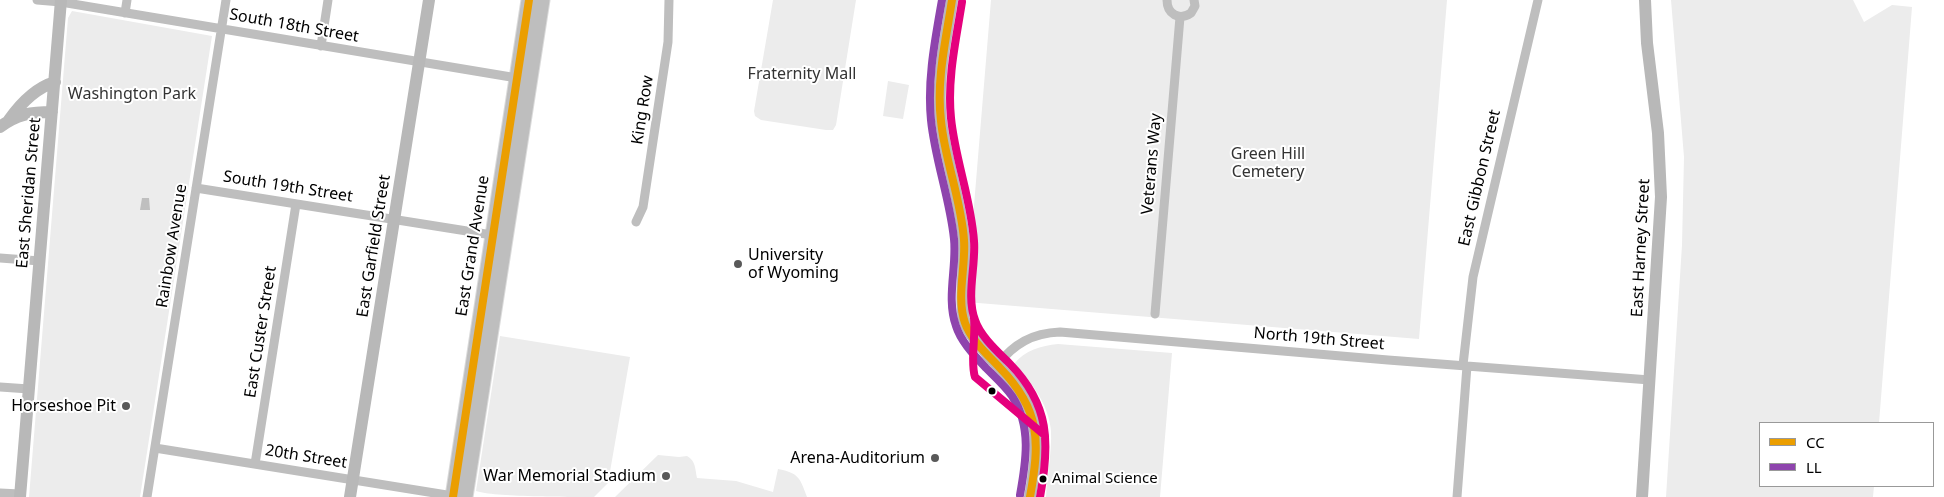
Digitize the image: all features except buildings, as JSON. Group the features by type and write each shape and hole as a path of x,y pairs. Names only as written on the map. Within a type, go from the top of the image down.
{"main road":[{"name":"East Grand Avenue","path":"457,497 492,235 529,0"},
{"name":"East Grand Avenue","path":"457,497 542,0"}],"street":[{"name":"South 18th Street","path":"37,0 61,1 517,78"},
{"path":"124,13 126,0"},
{"name":"Rainbow Avenue","path":"147,497 226,0"},
{"path":"321,46 328,0"},
{"name":"East Garfield Street","path":"350,497 429,0"},
{"name":"King Row","path":"636,222 643,207 668,42 669,0"},
{"path":"952,0 942,72 940,109 945,146 964,235 963,310 971,333 1024,397 1034,426 1035,458 1030,497"},
{"path":"1167,0 1172,14 1180,17 1191,13 1194,0"},
{"name":"East Gibbon Street","path":"1457,497 1473,276 1538,0"},
{"name":"East Harney Street","path":"1642,497 1660,234 1660,163 1647,43 1645,0"},
{"name":"East Sheridan Street","path":"0,493 20,496 61,1"},
{"name":"Veterans Way","path":"1155,314 1180,17"},
{"path":"5,123 20,105 44,85 55,82"},
{"path":"5,123 26,113 52,112"},
{"name":"South 19th Street","path":"196,188 492,235"},
{"name":"East Custer Street","path":"255,464 296,204"},
{"path":"0,258 40,260"},
{"name":"North 19th Street","path":"997,365 1007,353 1021,342 1041,334 1060,332 1650,380"},
{"path":"0,387 29,389"},
{"name":"20th Street","path":"155,448 457,497"}],"green space":[{"name":"Fraternity Mall","path":"773,0 856,0 836,125 833,130 761,120 755,116 754,111"},
{"name":"Green Hill Cemetery","path":"991,0 1447,0 1419,339 966,302"},
{"path":"1671,0 1853,0 1864,22 1892,5 1912,7 1879,422 1759,422 1759,487 1874,487 1873,497 1666,497 1682,245 1684,157"},
{"name":"Washington Park","path":"72,11 212,36 140,497 29,497 68,18"},
{"path":"888,81 909,85 903,119 883,116"},
{"path":"500,336 630,357 608,483 594,497 515,496 476,491"},
{"path":"1058,344 1172,353 1160,497 1046,497 1051,447 1050,421 1038,394 1014,364 1023,355 1034,350"},
{"name":"War Memorial Stadium","path":"658,455 687,456 694,463 697,478 736,481 773,492 778,469 790,472 798,477 807,497 615,497"}],"shaded area":[{"path":"142,198 149,198 150,210 140,210"}],"transit line":[{"name":"CC","path":"453,497 529,0"},
{"name":"LL","path":"942,0 932,60 930,105 933,135 954,239 953,315 958,332 965,343 977,359 1012,396 1023,419 1026,444 1020,495"},
{"name":"CC","path":"952,0 942,60 940,106 943,136 960,210 964,240 961,292 962,313 971,335 1013,383 1030,413 1036,443 1030,497"},
{"path":"962,2 953,60 950,103 953,133 970,210 974,241 971,291 972,311 981,332 1023,379 1033,394 1040,410 1045,442 1045,459 1040,497"},
{"path":"974,318 973,364 975,377 1042,433"}],"place":[{"name":"University of Wyoming","path":"738,264"},
{"name":"Horseshoe Pit","path":"126,406"},
{"name":"Arena-Auditorium","path":"935,458"},
{"name":"War Memorial Stadium","path":"666,476"},
{"name":"Animal Science","path":"1043,479"}]}
